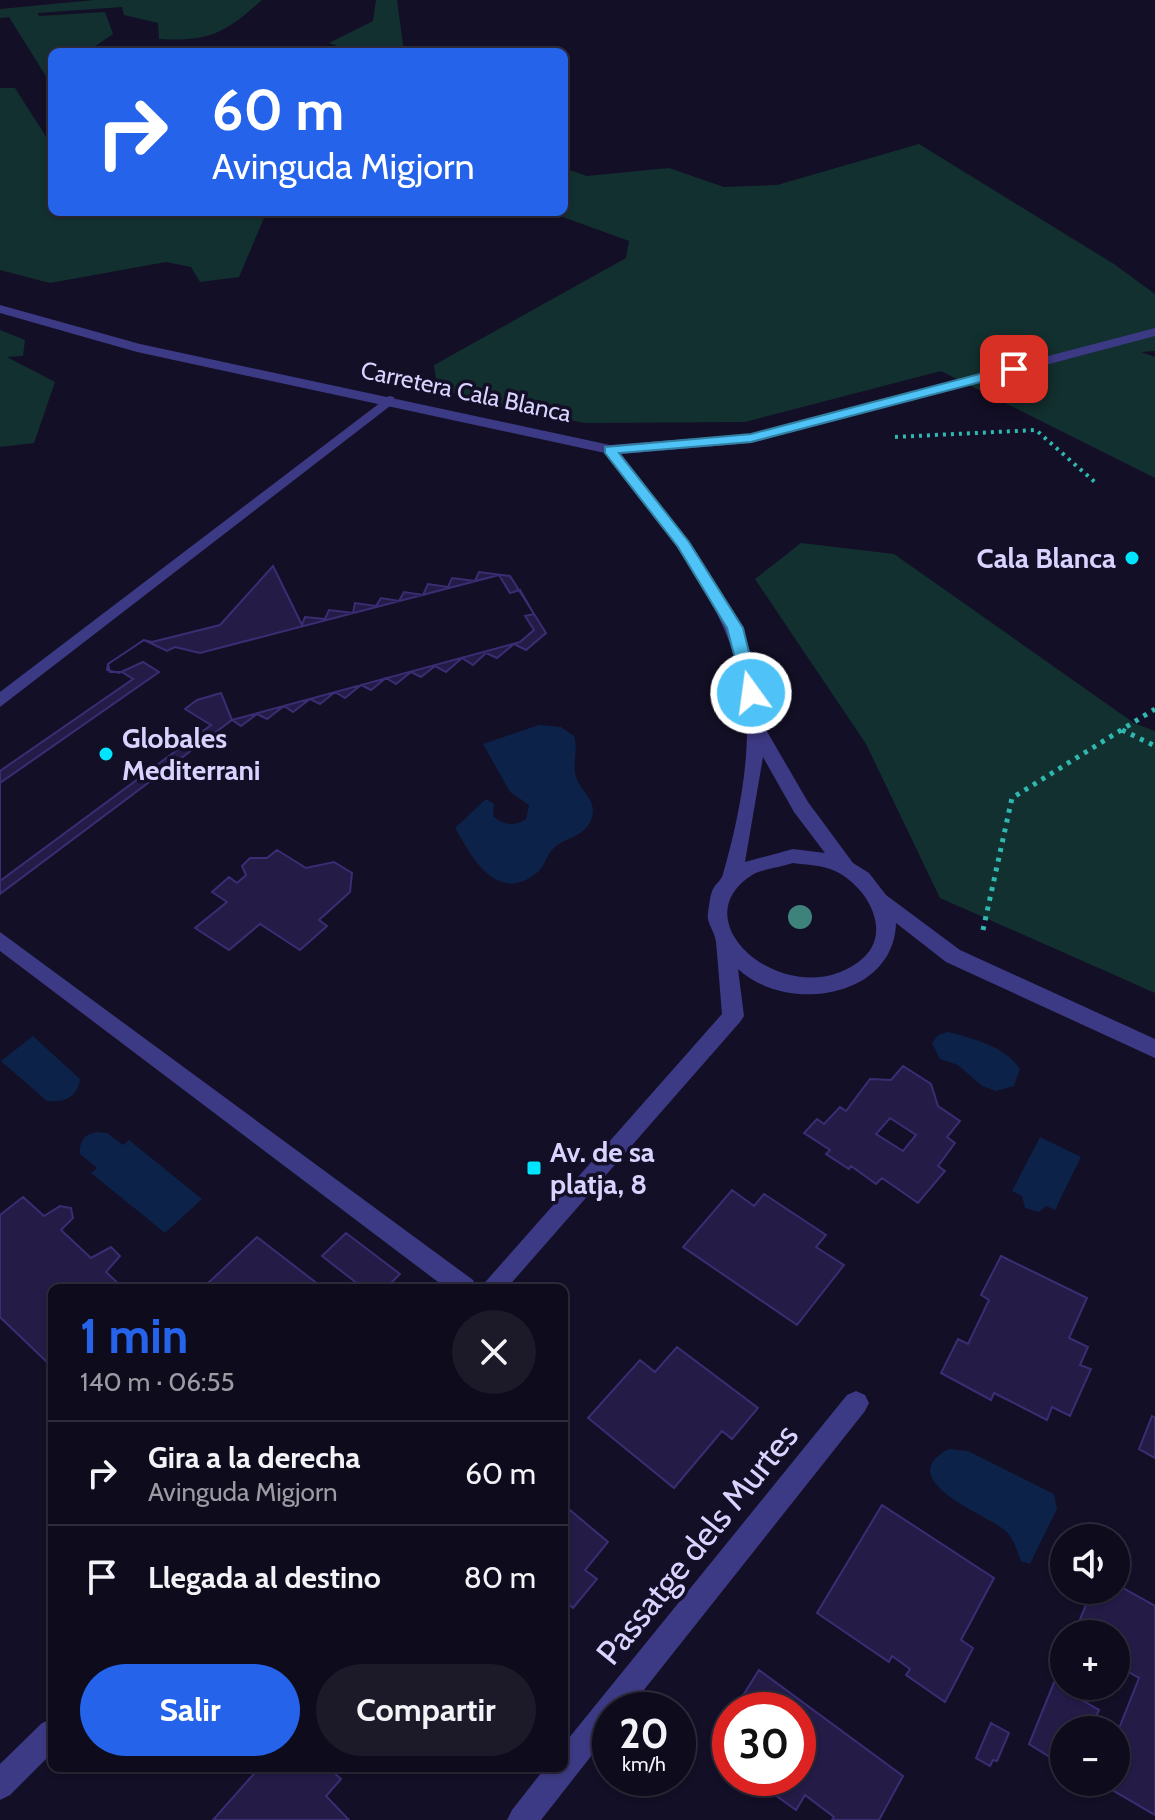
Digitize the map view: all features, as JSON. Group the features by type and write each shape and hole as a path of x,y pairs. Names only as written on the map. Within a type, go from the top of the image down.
{"street":[{"name":"Carretera Cala Blanca","path":"0,309 137,348 610,450 751,438 1155,332"},
{"path":"1131,339 1155,346"},
{"path":"0,701 389,400"},
{"path":"610,450 684,545 735,628 756,728 801,807 846,868"},
{"path":"732,880 756,728"},
{"path":"496,1284 733,1016 725,947 717,926 717,904 732,880 744,869 766,859 793,856 820,859 846,868 867,883 883,902 953,956 1155,1049"},
{"path":"725,947 743,965 768,979 797,986 826,986 852,978 873,964 885,945 888,923 883,902"},
{"path":"0,940 460,1284"},
{"name":"Passatge dels Murtes","path":"568,1763 856,1403"},
{"path":"0,1785 48,1737"},
{"name":"Passatge dels Murtes","path":"522,1820 561,1772"}],"path":[{"path":"895,437 1036,430 1097,484"},
{"path":"982,935 1012,798 1155,709"},
{"path":"1122,730 1155,746"}],"green space":[{"path":"94,0 262,0 227,28 204,37 177,40 159,39 158,23 124,15 122,7 38,13 39,16 105,12 113,34 93,48 48,48 48,80 9,17 0,18 0,9"},
{"path":"376,0 397,0 403,48 343,48 329,43 373,21"},
{"path":"0,88 15,88 48,140 48,216 264,218 239,277 200,282 191,267 166,262 50,283 0,270"},
{"path":"919,144 1114,264 1155,294 1155,351 1141,352 1155,357 1155,478 941,371 745,422 585,423 473,402 437,386 434,365 626,258 629,241 560,216 568,216 568,169 587,176 669,168 724,187 777,185"},
{"path":"0,330 25,340 23,356 7,357 55,382 34,443 0,447"},
{"path":"801,543 894,554 1134,723 1155,731 1155,993 940,898 866,744 755,579"}],"water":[{"path":"539,725 561,727 574,736 575,774 591,801 592,817 586,829 552,850 538,872 523,881 510,883 498,880 477,863 455,828 486,799 494,804 493,816 501,821 513,824 526,819 529,805 510,792 483,744"},
{"path":"948,1032 988,1044 1014,1061 1020,1069 1014,1086 996,1091 982,1086 958,1065 940,1059 932,1043 938,1035"},
{"path":"33,1036 80,1079 69,1098 47,1101 1,1061"},
{"path":"97,1132 107,1133 123,1145 129,1140 202,1199 165,1233 91,1173 97,1168 80,1154 80,1146 83,1139"},
{"path":"1040,1137 1081,1157 1055,1210 1046,1206 1039,1212 1025,1208 1022,1196 1012,1191"},
{"path":"949,1449 968,1451 1054,1494 1057,1509 1030,1564 1021,1561 1007,1532 936,1484 930,1472 934,1460"}],"building":[{"name":"Globales Mediterrani","path":"273,566 302,625 305,617 325,619 329,610 353,613 355,603 376,606 381,598 399,601 404,592 423,595 428,584 448,587 452,578 475,581 479,572 510,576 546,633 526,650 514,644 497,658 486,653 473,665 462,658 446,672 435,666 421,677 411,672 396,684 386,678 371,690 361,685 345,698 335,692 320,704 310,699 293,712 284,706 267,719 257,714 241,726 232,720 0,894 0,771 133,679 122,672 110,672 108,664 144,640 152,642 220,625"},
{"name":"Globales Mediterrani","path":"499,575 510,593 520,590 534,614 525,616 534,630 520,642 232,720 221,693 197,700 185,709 211,725 0,881 0,783 159,672 143,662 119,673 107,670 108,664 144,640 167,651 175,647 200,653"},
{"path":"277,850 306,868 334,862 352,873 350,892 319,920 327,926 300,950 260,924 229,950 195,928 227,902 212,892 229,877 237,883 246,875 242,866 250,858 267,858"},
{"path":"903,1066 931,1084 938,1106 960,1121 947,1137 955,1143 938,1166 945,1171 918,1203 882,1178 876,1184 851,1166 849,1169 826,1154 830,1150 804,1133 817,1119 824,1124 840,1107 846,1111 870,1079 891,1080","holes":["890,1118 916,1135 903,1151 876,1134"]},
{"path":"732,1190 754,1206 764,1194 826,1235 816,1247 844,1265 797,1325 683,1247"},
{"path":"23,1197 44,1216 60,1206 71,1208 73,1218 61,1230 91,1258 111,1247 120,1256 106,1272 119,1284 48,1284 48,1363 0,1317 0,1215"},
{"path":"346,1233 400,1274 390,1284 358,1284 322,1256"},
{"path":"257,1237 318,1284 207,1284"},
{"path":"1001,1256 1087,1298 1069,1338 1088,1347 1080,1365 1091,1369 1070,1416 1052,1407 1047,1420 994,1393 991,1400 941,1373 958,1339 968,1344 989,1300 981,1295"},
{"path":"677,1347 758,1408 732,1439 722,1431 674,1488 588,1418 640,1360 655,1372"},
{"path":"1152,1416 1155,1418 1155,1458 1139,1449"},
{"path":"882,1505 994,1578 961,1640 973,1648 945,1702 906,1675 910,1669 892,1656 889,1662 817,1613"},
{"path":"568,1508 608,1542 585,1570 597,1579 573,1608 568,1604"},
{"path":"1130,1592 1155,1606 1155,1815 1122,1796 1130,1796 1130,1716 1124,1716 1139,1678 1130,1673 1130,1620 1080,1620 1086,1604 1130,1604"},
{"path":"759,1670 789,1692 745,1692"},
{"path":"1050,1692 1050,1700 1082,1700 1099,1710 1096,1716 1050,1716 1050,1757 1029,1744"},
{"path":"816,1712 903,1776 879,1820 832,1820 834,1817 806,1796 816,1796"},
{"path":"991,1723 1009,1733 997,1761 993,1760 990,1766 976,1758"},
{"path":"255,1772 333,1772 341,1779 326,1796 349,1820 213,1820"},
{"path":"777,1796 804,1796 796,1810"}],"place":[{"name":"Cala Blanca","path":"1132,558"},
{"name":"Globales Mediterrani","path":"106,754"},
{"name":"Av. de sa platja, 8","path":"534,1168"}],"route":[{"path":"751,693 735,628 684,545 610,450 751,438 1014,369"}]}
